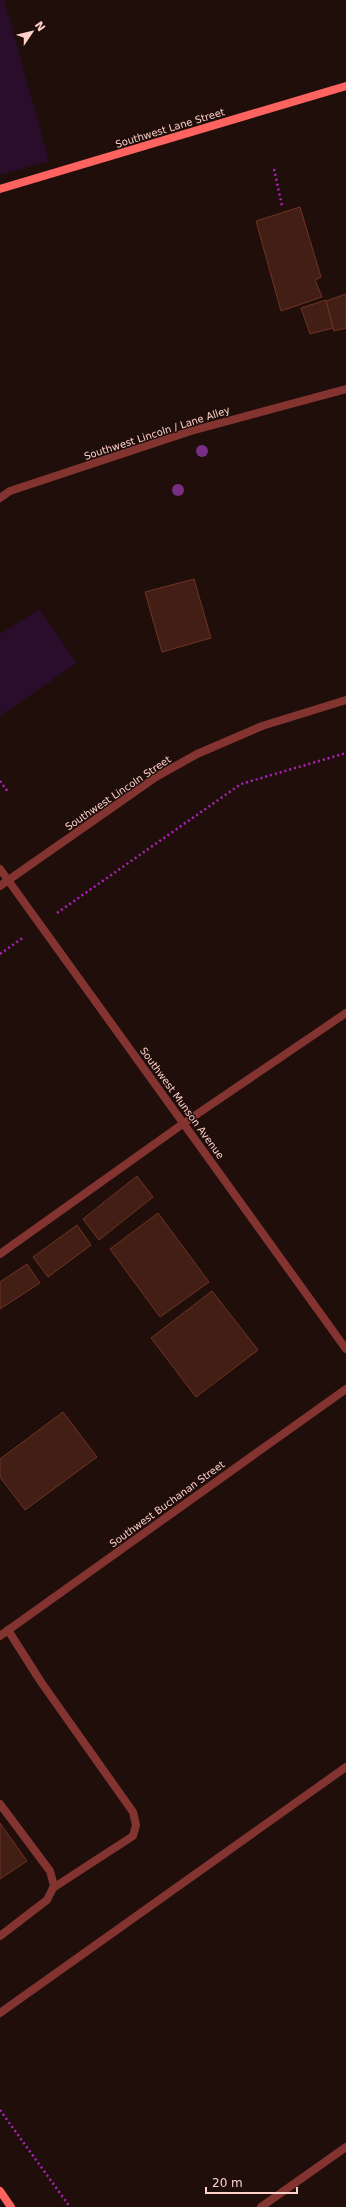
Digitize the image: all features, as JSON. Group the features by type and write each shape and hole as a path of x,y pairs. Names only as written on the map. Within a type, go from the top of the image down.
{"main road":[{"name":"Southwest Lane Street","path":"0,189 346,86"},
{"path":"0,2191 12,2207"}],"street":[{"name":"Southwest Lincoln / Lane Alley","path":"0,498 10,491 190,430 346,389"},
{"name":"Southwest Lincoln Street","path":"0,886 156,777 197,754 262,726 346,700"},
{"name":"Southwest Munson Avenue","path":"0,869 346,1349"},
{"path":"0,1254 184,1123 346,1013"},
{"name":"Southwest Buchanan Street","path":"0,1636 346,1389"},
{"path":"0,1936 46,1900 53,1888 133,1836 136,1825 132,1812 41,1682 8,1630"},
{"path":"0,2013 346,1767"},
{"path":"0,1804 50,1871 54,1886 53,1888"},
{"path":"261,2207 346,2147"}],"path":[{"path":"274,169 282,206"},
{"path":"0,954 241,784 346,753"},
{"path":"0,780 8,792"},
{"path":"0,2110 70,2207"}],"shaded area":[{"path":"0,0 4,0 49,161 0,175"},
{"path":"39,609 77,663 0,716 0,634"}],"building":[{"path":"300,207 321,277 315,280 322,297 281,311 256,221"},
{"path":"346,294 346,328 334,331 326,301"},
{"path":"326,300 333,328 310,334 301,308"},
{"path":"194,579 211,638 162,652 145,592"},
{"path":"137,1176 153,1197 99,1240 83,1219"},
{"path":"158,1213 209,1282 160,1317 110,1249"},
{"path":"77,1225 91,1245 48,1277 33,1257"},
{"path":"27,1264 40,1283 0,1309 0,1282"},
{"path":"212,1291 258,1350 196,1397 151,1338"},
{"path":"63,1412 97,1457 25,1510 0,1477 0,1459"},
{"path":"0,1823 27,1861 0,1879"}]}
